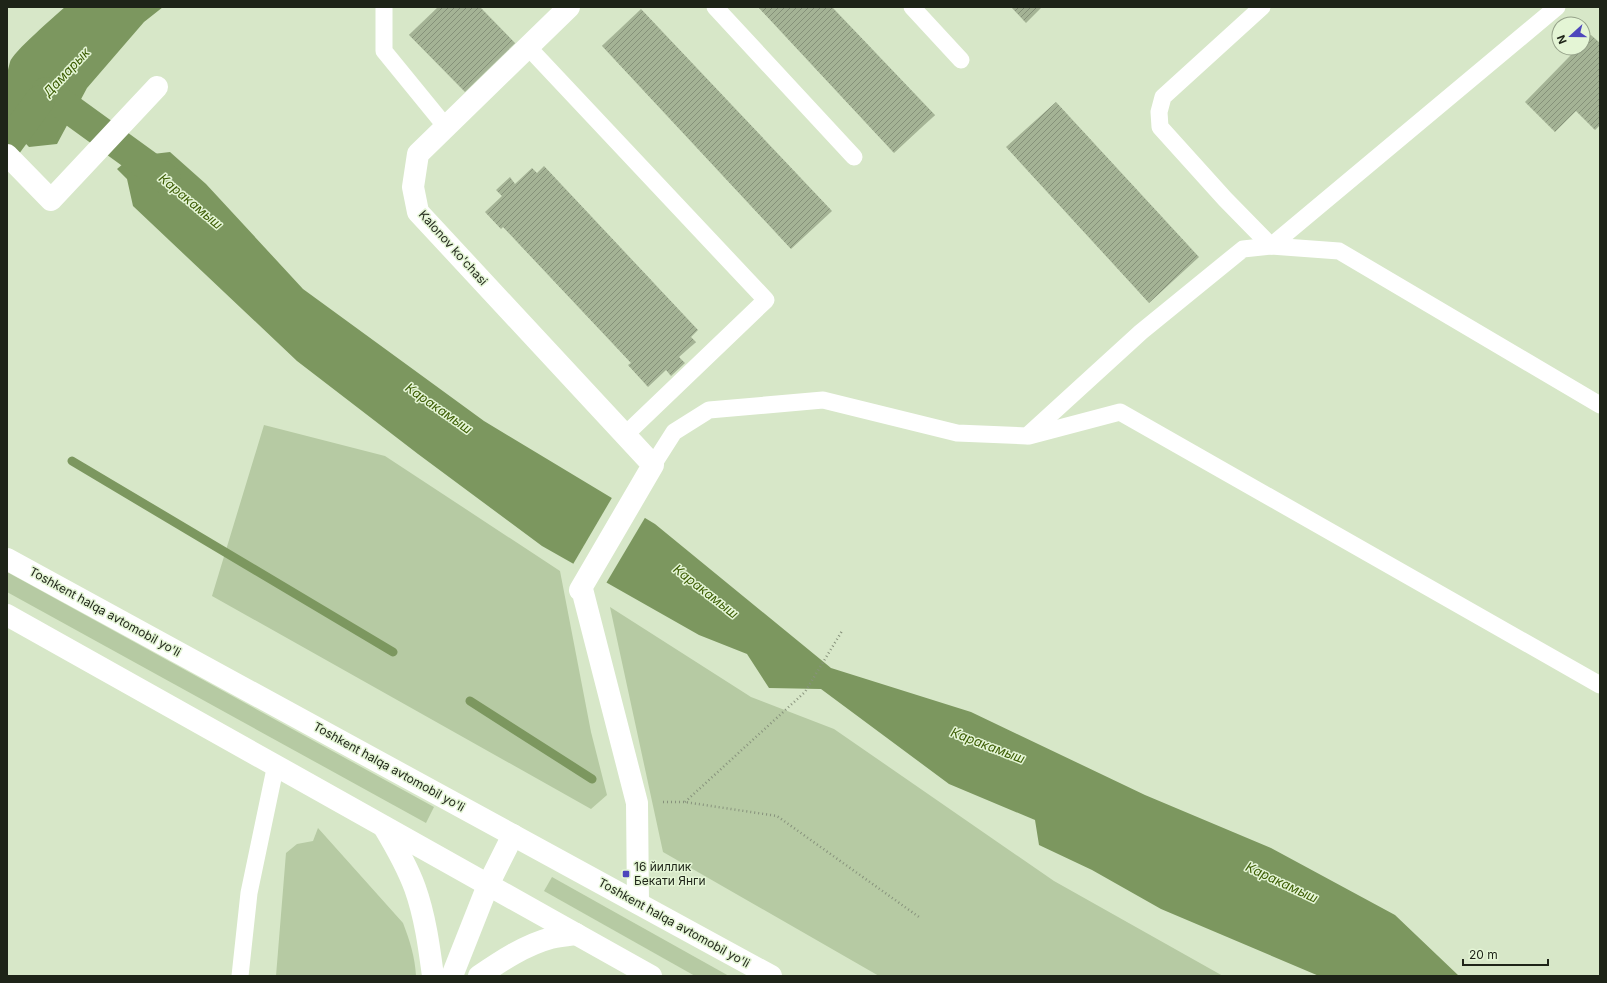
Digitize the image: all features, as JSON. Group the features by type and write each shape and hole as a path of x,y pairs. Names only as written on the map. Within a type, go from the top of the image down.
{"main road":[{"name":"Kalonov ko'chasi","path":"569,7 418,154 413,187 418,212 625,435 649,471"},
{"path":"7,155 51,200 157,87"},
{"path":"638,903 637,803 582,589 580,590 649,471"},
{"name":"Toshkent halqa avtomobil yo'li","path":"7,559 772,976"},
{"path":"7,615 276,764 384,827 651,976"},
{"path":"384,827 397,849 415,889 427,934 433,976"},
{"path":"452,976 488,885 513,835"},
{"path":"479,976 515,953 538,943 551,938 576,934"}],"lane":[{"path":"384,7 384,52 446,127"},
{"path":"715,7 854,158"},
{"path":"912,7 961,60"},
{"path":"1262,7 1163,96 1159,112 1160,127 1225,199 1271,246"},
{"path":"1271,246 1557,7"},
{"path":"528,47 766,300 625,435"},
{"path":"1027,436 1141,332 1243,249 1271,246 1339,251 1600,405"},
{"path":"649,471 674,432 709,410 823,400 957,433 1027,436 1120,412 1600,685"},
{"path":"240,976 250,893 276,764"}],"path":[{"path":"685,802 805,692 842,630"},
{"path":"637,803 685,802 777,816 920,916"}],"shaded area":[{"path":"264,425 385,456 560,571 591,732 607,795 591,809 212,596"},
{"path":"7,572 434,807 426,823 7,592"},
{"path":"610,607 751,697 834,729 1054,881 1223,976 879,976 663,852"},
{"path":"318,828 403,923 412,949 416,976 276,976 286,853 297,844 313,841"},
{"path":"552,877 729,976 695,976 544,891"}],"water":[{"path":"65,7 163,7 144,22 87,88 57,144 29,147 7,124 6,85 8,69 10,62 18,51"},
{"path":"144,146 153,154 170,152 206,184 303,289 484,421 655,524 831,668 971,712 1145,795 1271,848 1395,915 1459,976 1319,976 1161,909 1092,870 1039,845 1035,820 949,784 821,689 769,688 747,654 699,635 542,546 418,454 297,361 133,206 127,179 117,169"}],"pier":[{"path":"613,496 646,516 605,585 572,566"}],"building":[{"path":"438,7 480,7 515,43 465,92 409,35"},
{"path":"758,7 832,7 935,115 894,153"},
{"path":"1011,7 1042,7 1026,23"},
{"path":"641,9 832,211 791,249 602,46"},
{"path":"1591,35 1600,43 1600,125 1595,130 1576,111 1555,132 1525,102 1570,56 1591,56"},
{"path":"1056,102 1199,257 1149,303 1006,147"},
{"path":"544,166 698,330 691,337 696,342 679,357 685,363 671,376 666,370 648,387 628,365 631,363 503,227 501,229 485,212 502,196 496,190 510,177 515,184 532,168 537,173"}],"waterway":[{"name":"Каракамыш","path":"46,92 166,179"},
{"name":"Дамарык","path":"7,145 40,100"},
{"path":"72,461 393,652"},
{"path":"470,701 592,779"}],"place":[{"name":"16 йиллик Бекати Янги","path":"626,874"}]}
